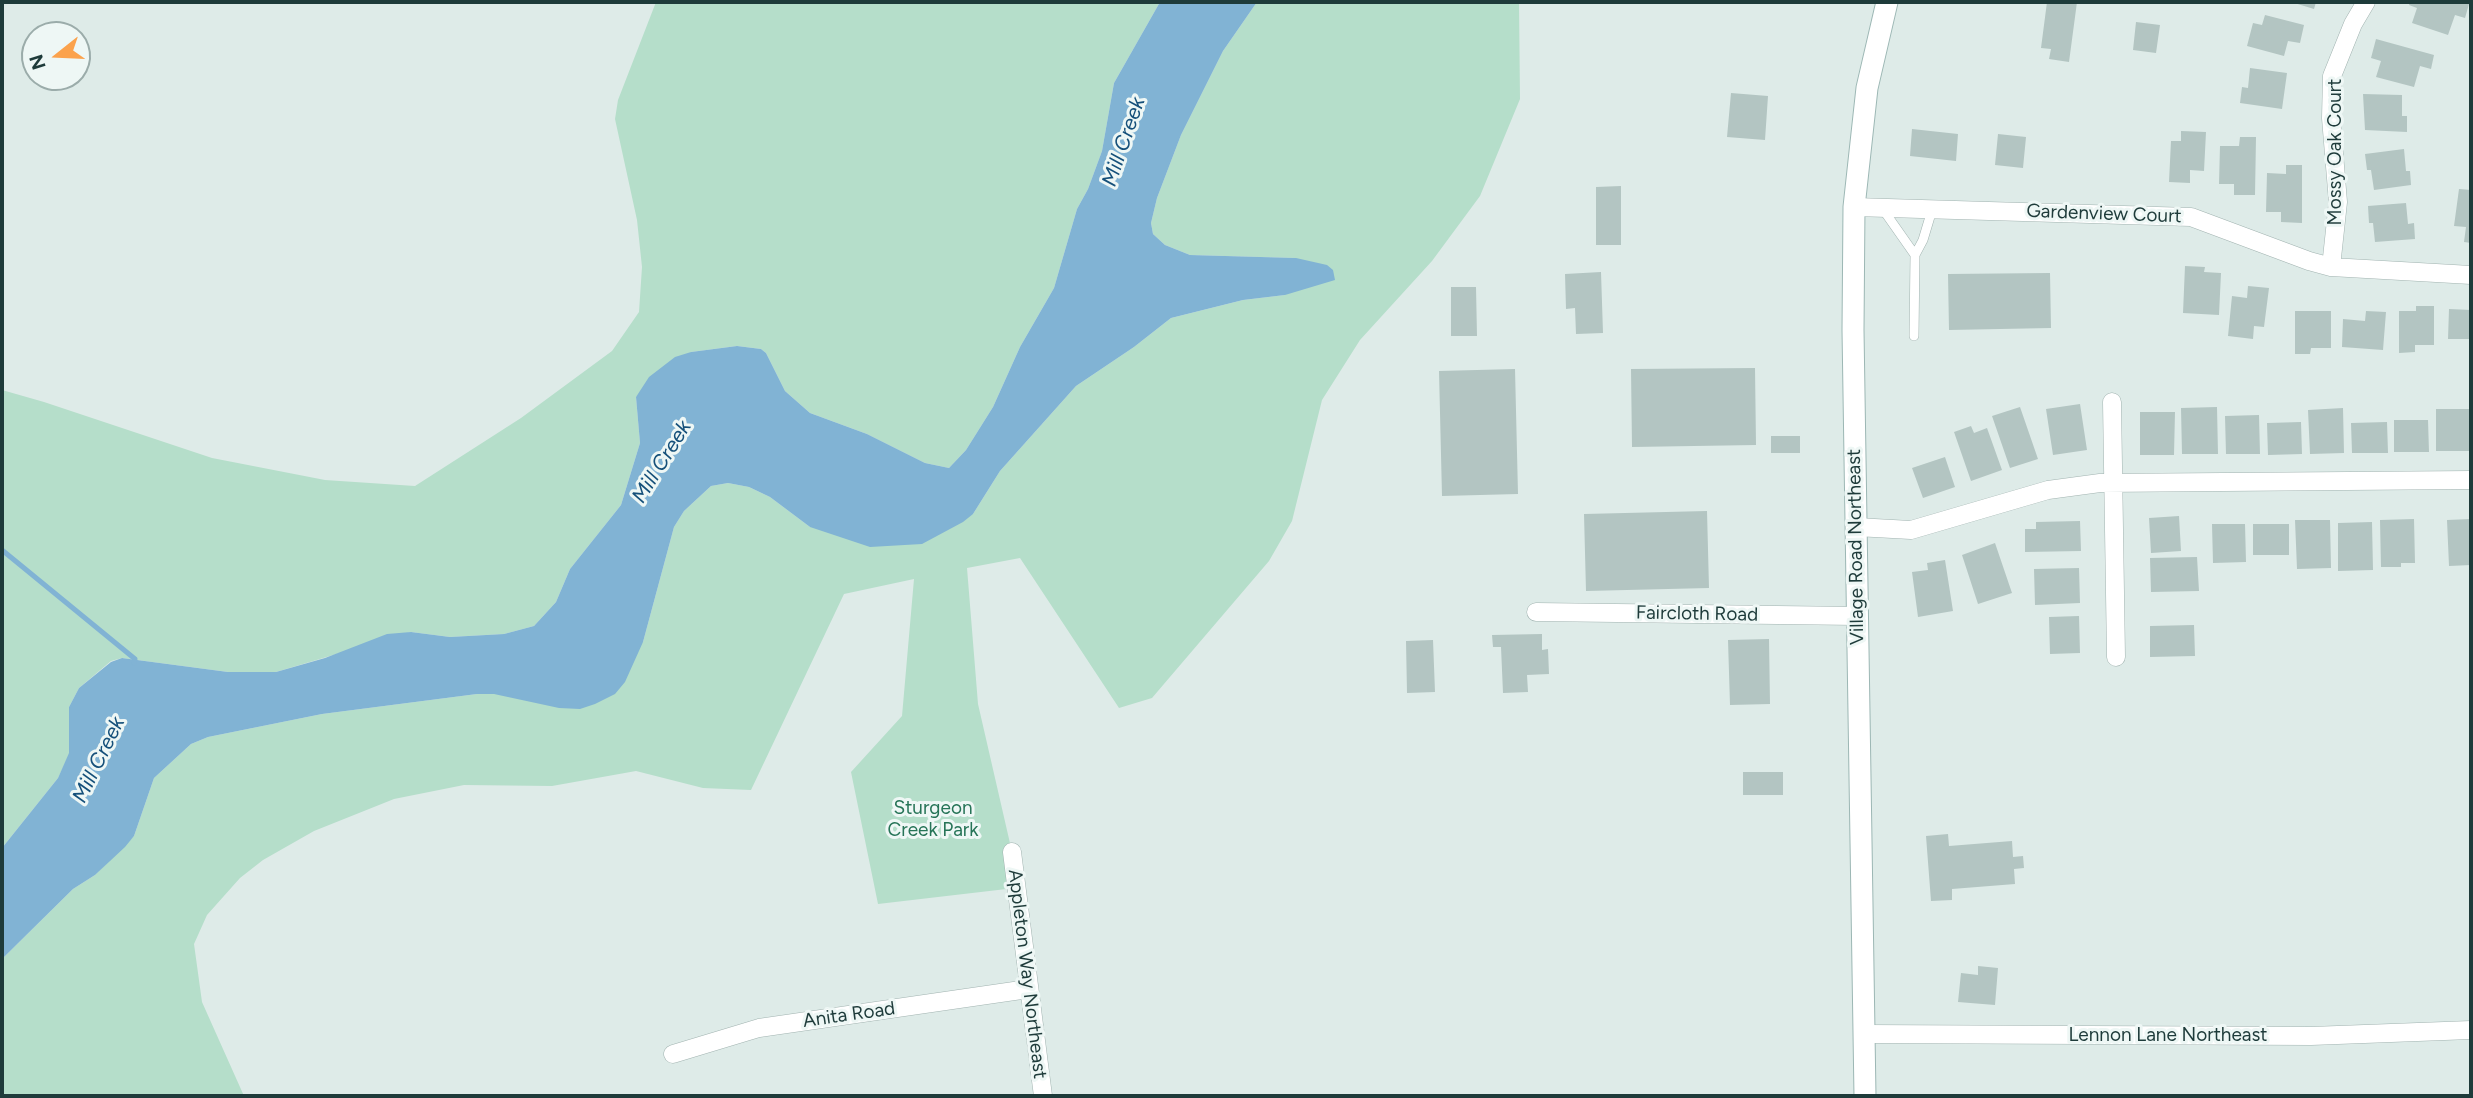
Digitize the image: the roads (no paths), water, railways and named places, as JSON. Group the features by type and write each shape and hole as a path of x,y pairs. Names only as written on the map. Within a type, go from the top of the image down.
{"main road":[{"name":"Village Road Northeast","path":"1865,1096 1853,330 1854,207 1867,88 1887,2"}],"street":[{"name":"Mossy Oak Court","path":"2331,267 2338,202 2332,76 2353,24 2366,2"},
{"name":"Gardenview Court","path":"1854,207 2191,217 2331,267 2471,275"},
{"path":"2112,402 2116,657"},
{"path":"1856,527 1911,530 2048,490 2112,484 2471,480"},
{"name":"Faircloth Road","path":"1536,611 1857,616"},
{"name":"Appleton Way Northeast","path":"1012,852 1043,1096"},
{"name":"Anita Road","path":"673,1054 759,1028 1028,989"},
{"name":"Lennon Lane Northeast","path":"1864,1034 2311,1036 2471,1030"}],"lane":[{"path":"1882,208 1915,255"},
{"path":"1914,336 1915,255 1923,240 1932,210"}],"water":[{"name":"Mill Creek","path":"1160,2 1257,2 1223,51 1181,135 1157,198 1151,223 1153,234 1165,245 1190,255 1296,258 1327,265 1333,270 1335,280 1285,295 1243,300 1171,318 1076,386 1000,471 973,514 922,544 870,547 810,527 770,497 749,487 728,483 711,486 684,511 674,527 643,642 625,682 615,694 595,704 580,709 559,708 494,694 477,694 322,714 208,737 191,744 154,778 134,836 125,847 95,875 73,889 2,959 2,848 58,778 69,753 69,707 79,688 111,662 122,658 228,672 276,672 325,658 387,634 411,632 450,637 504,634 534,626 556,602 570,569 621,505 640,443 636,397 649,377 675,357 691,352 737,346 761,349 766,353 785,391 810,413 867,434 925,463 949,468 966,450 993,407 1020,347 1054,288 1077,209 1088,189 1102,151 1114,83"}],"waterway":[{"path":"2,550 135,659 134,663"}],"park label":[{"name":"Sturgeon Creek Park","path":"933,819"}]}
